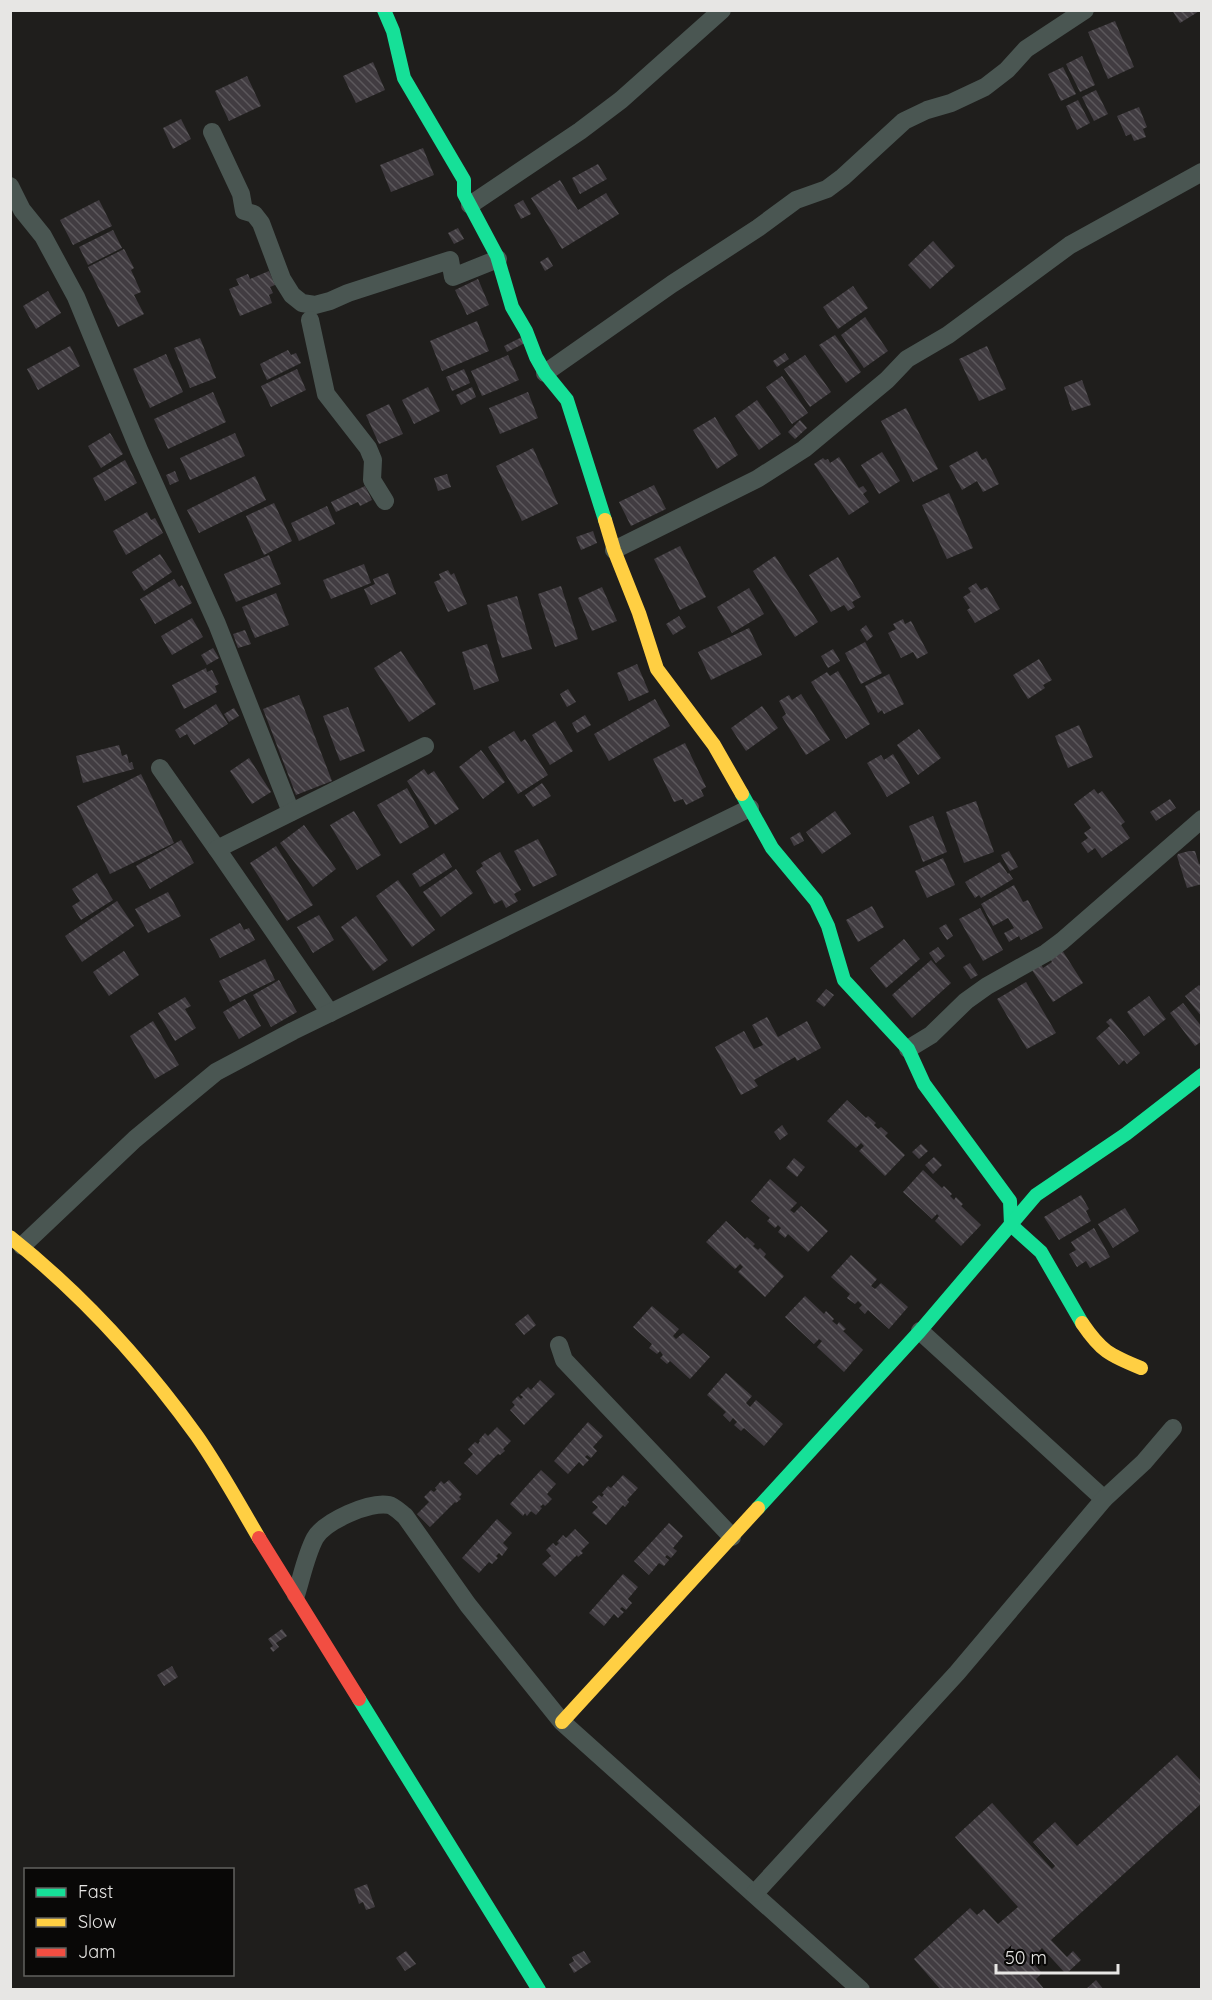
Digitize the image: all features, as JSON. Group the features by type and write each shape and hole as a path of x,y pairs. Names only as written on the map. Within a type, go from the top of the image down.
{"street":[{"path":"384,10 393,31 404,78 464,180 464,194 498,258 512,307 526,331 536,357 545,373 567,400 614,550 639,613 657,669 714,745 772,848 816,901 828,926 844,980 908,1049 924,1084 1010,1201 1011,1225 1041,1252 1095,1342 1113,1357 1141,1368"},
{"path":"470,205 613,106 722,10"},
{"path":"545,373 796,200 827,189 904,121 985,87 1007,70 1026,49 1085,10"},
{"path":"212,132 242,194 244,211 254,214 261,223 282,279 292,295 309,310 326,394 368,448 373,460 372,480 385,501"},
{"path":"614,550 757,479 804,449 887,380 907,359 948,335 1070,245 1202,172"},
{"path":"10,186 22,210 43,236 76,297 139,450 217,624 291,812"},
{"path":"309,310 450,260 453,277 498,258"},
{"path":"217,849 425,746"},
{"path":"160,768 330,1012"},
{"path":"539,1989 198,1438 146,1370 92,1309 16,1242 216,1072 330,1012 750,808"},
{"path":"908,1049 931,1035 966,1001 987,986 1046,953 1062,941 1202,819"},
{"path":"562,1722 920,1331 1036,1195 1126,1134 1202,1075"},
{"path":"920,1331 1104,1500"},
{"path":"559,1345 564,1360 732,1537"},
{"path":"755,1893 957,1673 1104,1500 1144,1462 1173,1428"},
{"path":"296,1595 308,1553 316,1535 339,1518 367,1507 390,1505 405,1516 468,1605 562,1722 861,1989"}],"building":[{"path":"1172,10 1201,10 1180,23"},
{"path":"1115,21 1134,67 1108,79 1088,32"},
{"path":"1082,56 1095,85 1080,92 1066,64"},
{"path":"373,62 385,90 356,103 343,76"},
{"path":"1063,67 1076,94 1061,101 1048,74"},
{"path":"247,76 261,106 229,121 215,91"},
{"path":"1096,90 1108,114 1094,121 1082,97"},
{"path":"1078,100 1090,123 1077,130 1066,106"},
{"path":"1139,107 1147,127 1143,129 1146,137 1134,141 1131,134 1126,136 1117,116"},
{"path":"181,119 191,139 173,149 163,128"},
{"path":"423,148 434,175 391,192 380,165"},
{"path":"598,164 607,179 580,194 572,178"},
{"path":"560,180 578,210 606,193 619,214 562,249 531,198"},
{"path":"99,200 112,226 73,245 60,220"},
{"path":"523,200 531,214 521,219 514,205"},
{"path":"458,228 464,239 454,244 448,233"},
{"path":"113,230 122,248 88,265 79,247"},
{"path":"933,241 955,266 930,289 908,265"},
{"path":"124,249 134,268 131,270 141,292 134,295 144,314 118,327 88,267"},
{"path":"548,257 553,266 545,271 540,262"},
{"path":"269,271 275,285 270,287 273,293 269,295 272,303 240,316 229,289 239,285 236,279 248,274 250,279"},
{"path":"478,279 489,305 467,315 455,290"},
{"path":"853,286 868,308 838,329 823,307"},
{"path":"48,291 61,313 36,329 23,306"},
{"path":"865,317 888,351 864,368 841,335"},
{"path":"477,321 489,351 442,371 430,341"},
{"path":"835,335 861,372 846,383 819,345"},
{"path":"522,337 525,343 507,352 504,346"},
{"path":"200,338 216,378 190,388 174,348"},
{"path":"70,346 80,366 38,390 27,369"},
{"path":"987,346 1006,389 979,401 959,359"},
{"path":"288,350 291,355 296,353 301,363 267,380 260,364"},
{"path":"785,353 789,359 777,367 773,361"},
{"path":"166,354 183,392 150,408 133,369"},
{"path":"508,355 519,380 482,396 471,371"},
{"path":"805,355 831,392 810,407 784,369"},
{"path":"297,369 306,390 271,407 261,386"},
{"path":"464,369 470,383 452,391 446,377"},
{"path":"782,376 808,413 792,424 766,387"},
{"path":"1082,380 1091,405 1072,411 1064,387"},
{"path":"428,387 440,411 414,424 402,400"},
{"path":"472,387 476,397 461,405 456,395"},
{"path":"213,392 226,422 168,449 154,419"},
{"path":"528,392 538,418 500,434 489,408"},
{"path":"757,400 781,434 759,450 735,416"},
{"path":"389,404 403,434 379,444 366,415"},
{"path":"906,408 938,469 913,482 881,421"},
{"path":"715,417 738,455 717,469 693,430"},
{"path":"800,420 807,428 795,439 788,432"},
{"path":"110,433 123,454 101,468 88,446"},
{"path":"235,433 245,456 190,480 180,458"},
{"path":"533,448 558,504 522,521 496,466"},
{"path":"977,451 982,460 986,458 999,484 983,492 977,481 962,490 949,466"},
{"path":"882,452 900,481 879,494 861,465"},
{"path":"839,457 859,488 863,486 867,491 863,494 869,502 849,515 814,464 823,458 828,459 830,463"},
{"path":"125,460 137,483 105,501 93,478"},
{"path":"175,471 179,481 170,485 166,475"},
{"path":"447,474 451,487 438,491 434,478"},
{"path":"255,476 266,500 199,533 187,510"},
{"path":"654,485 666,509 631,526 619,502"},
{"path":"365,486 372,500 360,506 358,502 336,512 331,502"},
{"path":"949,493 973,548 947,559 922,505"},
{"path":"274,503 292,541 264,555 246,516"},
{"path":"327,506 335,524 299,541 291,523"},
{"path":"147,512 151,520 155,518 163,533 126,555 113,531"},
{"path":"593,531 597,543 581,550 576,537"},
{"path":"680,546 706,597 680,610 654,559"},
{"path":"160,554 172,572 144,591 132,572"},
{"path":"269,555 281,584 236,602 224,574"},
{"path":"775,556 818,622 795,637 753,571"},
{"path":"838,557 861,597 852,602 855,607 848,611 844,605 831,612 809,575"},
{"path":"364,564 371,583 331,599 323,580"},
{"path":"448,570 451,575 454,573 467,604 448,612 434,582 441,579 439,574"},
{"path":"388,573 396,594 371,605 364,589 375,584 373,579"},
{"path":"174,579 179,587 182,585 192,603 155,624 140,599"},
{"path":"976,583 981,590 987,587 1000,609 975,623 967,610 970,608 963,597 971,592 968,588"},
{"path":"561,586 578,639 555,647 538,594"},
{"path":"602,587 617,621 592,631 578,598"},
{"path":"749,588 764,614 732,633 717,607"},
{"path":"276,593 289,625 255,638 242,607"},
{"path":"517,596 532,649 502,658 487,605"},
{"path":"679,616 686,627 673,635 666,624"},
{"path":"192,618 203,637 172,655 161,636"},
{"path":"903,619 905,624 911,621 928,653 917,659 913,652 901,658 888,633 896,629 893,624"},
{"path":"866,625 873,636 867,641 860,630"},
{"path":"749,628 762,655 711,680 698,652"},
{"path":"245,630 251,644 238,648 233,634"},
{"path":"865,642 882,673 861,684 845,653"},
{"path":"487,644 499,681 474,690 462,652"},
{"path":"213,648 219,658 207,665 201,655"},
{"path":"833,649 840,661 828,668 821,656"},
{"path":"401,651 436,704 409,722 374,668"},
{"path":"1039,659 1052,680 1043,685 1045,688 1028,699 1013,675"},
{"path":"637,664 649,692 629,701 617,673"},
{"path":"206,668 207,672 212,670 219,684 215,686 217,692 184,709 172,685"},
{"path":"838,671 870,724 846,739 811,682 827,672 830,676"},
{"path":"889,674 904,704 884,714 882,710 878,713 865,686"},
{"path":"568,689 576,702 567,707 560,694"},
{"path":"801,694 830,740 806,755 782,717 786,714 779,701 789,695 792,700"},
{"path":"299,695 332,781 296,795 263,709"},
{"path":"655,699 670,726 609,761 594,734"},
{"path":"216,704 228,724 194,745 187,734 180,738 175,730"},
{"path":"762,706 778,728 746,751 731,728"},
{"path":"348,707 365,751 340,761 323,716"},
{"path":"234,708 239,716 229,722 224,714"},
{"path":"585,715 591,725 577,733 572,723"},
{"path":"555,721 573,751 550,765 532,735"},
{"path":"1079,725 1093,757 1068,768 1055,736"},
{"path":"919,729 941,758 918,775 897,745"},
{"path":"514,731 521,742 525,739 548,775 518,794 488,747"},
{"path":"685,743 706,787 701,790 704,796 686,805 683,799 674,802 653,759"},
{"path":"119,745 122,756 127,754 129,763 132,762 134,769 83,783 76,756"},
{"path":"481,750 505,782 483,799 459,767"},
{"path":"893,754 910,783 887,797 867,763 881,755 884,760"},
{"path":"249,758 271,792 252,804 230,771"},
{"path":"424,769 428,775 434,771 459,809 435,825 407,781"},
{"path":"141,774 174,843 110,874 77,806"},
{"path":"542,783 551,796 533,807 525,795"},
{"path":"407,788 429,827 400,844 377,805"},
{"path":"1094,789 1098,794 1102,791 1125,822 1121,825 1130,838 1102,858 1095,848 1088,853 1081,843 1088,838 1084,833 1091,828 1074,804"},
{"path":"1170,799 1176,808 1156,821 1150,812"},
{"path":"976,801 994,852 964,863 946,812"},
{"path":"354,811 381,855 357,870 330,825"},
{"path":"835,811 851,834 822,854 806,832"},
{"path":"933,816 947,852 923,862 909,826"},
{"path":"304,825 336,869 313,887 280,843"},
{"path":"800,832 804,841 794,846 790,838"},
{"path":"538,839 557,875 533,887 514,851"},
{"path":"181,840 194,863 150,889 136,866"},
{"path":"276,846 313,905 287,921 250,863"},
{"path":"1009,851 1018,867 1010,871 1001,855"},
{"path":"1195,851 1199,864 1202,863 1202,884 1187,888 1177,856"},
{"path":"500,852 521,890 514,894 518,901 506,908 502,900 494,904 476,871 483,866 481,863"},
{"path":"444,853 452,867 420,887 412,874"},
{"path":"943,858 955,885 927,898 915,871"},
{"path":"1000,862 1013,879 981,898 979,895 975,898 965,882"},
{"path":"456,869 473,893 441,917 423,892"},
{"path":"97,873 113,900 81,920 72,906 80,901 72,889"},
{"path":"398,880 435,930 412,947 376,896"},
{"path":"1014,885 1023,902 1028,900 1043,928 1021,940 1019,936 1009,942 1004,933 1014,928 1008,918 993,926 981,904"},
{"path":"168,892 181,916 148,933 135,909"},
{"path":"117,901 134,926 82,962 65,936"},
{"path":"872,906 884,927 858,942 846,920"},
{"path":"980,908 1003,950 983,961 959,919"},
{"path":"319,915 334,940 313,953 297,927"},
{"path":"356,916 388,960 373,971 341,927"},
{"path":"240,923 244,930 249,928 255,940 220,958 210,939"},
{"path":"946,924 953,936 947,940 939,928"},
{"path":"904,939 920,959 886,988 870,968"},
{"path":"938,947 945,956 936,963 929,953"},
{"path":"1062,950 1083,983 1053,1002 1032,970 1041,964 1043,968 1052,962 1050,958"},
{"path":"124,951 139,975 109,996 93,972"},
{"path":"265,959 275,980 230,1002 219,981"},
{"path":"931,960 951,983 912,1018 892,995"},
{"path":"970,963 978,975 971,979 963,967"},
{"path":"279,980 297,1012 271,1027 253,995"},
{"path":"1026,982 1056,1033 1027,1049 997,999"},
{"path":"1199,985 1202,988 1202,1017 1185,996"},
{"path":"826,989 834,995 824,1007 816,1001"},
{"path":"1149,996 1166,1019 1144,1036 1127,1012"},
{"path":"185,997 191,1006 185,1009 196,1028 175,1041 158,1013"},
{"path":"245,999 261,1026 239,1039 223,1012"},
{"path":"1183,1003 1202,1027 1202,1041 1195,1046 1170,1013"},
{"path":"767,1017 778,1037 807,1021 821,1048 797,1061 795,1057 754,1080 758,1086 741,1095 715,1047 744,1031 754,1049 763,1045 752,1025"},
{"path":"1111,1018 1140,1053 1127,1064 1124,1060 1119,1065 1096,1038 1110,1026 1106,1022"},
{"path":"153,1021 179,1065 155,1079 130,1036"},
{"path":"847,1100 866,1118 868,1116 876,1123 874,1125 878,1129 881,1127 888,1133 885,1136 905,1155 885,1176 859,1151 864,1146 861,1143 856,1148 827,1121"},
{"path":"782,1125 788,1134 780,1140 774,1132"},
{"path":"921,1144 928,1151 919,1159 912,1152"},
{"path":"934,1157 942,1165 933,1174 925,1165"},
{"path":"794,1158 805,1167 797,1177 786,1168"},
{"path":"923,1170 942,1188 944,1186 952,1194 950,1196 954,1200 956,1197 963,1204 961,1206 981,1225 961,1246 935,1221 939,1216 937,1214 932,1219 903,1192"},
{"path":"770,1179 797,1203 790,1210 794,1213 801,1206 828,1231 808,1252 788,1234 785,1238 778,1232 781,1228 778,1225 775,1228 767,1221 770,1218 751,1201"},
{"path":"1081,1195 1089,1209 1086,1211 1091,1221 1059,1240 1044,1217"},
{"path":"1125,1208 1139,1231 1113,1248 1098,1224"},
{"path":"726,1221 745,1239 747,1237 755,1244 753,1246 758,1250 760,1248 766,1254 764,1257 784,1276 765,1297 738,1272 743,1267 740,1264 735,1269 706,1242"},
{"path":"1094,1228 1110,1257 1090,1268 1086,1261 1077,1267 1069,1254 1076,1250 1071,1242"},
{"path":"851,1255 877,1279 871,1286 875,1289 881,1283 908,1307 889,1329 868,1310 865,1314 859,1308 862,1305 858,1301 855,1304 847,1298 850,1294 831,1277"},
{"path":"805,1296 824,1314 826,1311 837,1325 839,1322 846,1329 843,1331 863,1350 844,1372 817,1347 822,1341 819,1339 814,1344 785,1317"},
{"path":"652,1306 679,1329 673,1336 676,1339 683,1333 710,1357 690,1379 670,1361 667,1364 660,1358 663,1355 660,1351 657,1354 649,1348 652,1344 633,1327"},
{"path":"528,1314 536,1325 524,1335 515,1324"},
{"path":"726,1373 752,1396 746,1403 750,1407 756,1400 783,1424 764,1446 744,1428 741,1431 734,1425 737,1422 733,1418 730,1422 723,1415 726,1412 707,1395"},
{"path":"540,1380 555,1394 524,1425 510,1410 515,1405 512,1402 518,1396 521,1399 523,1397 520,1395 528,1387 531,1390"},
{"path":"588,1422 603,1436 593,1447 597,1451 591,1458 587,1455 585,1457 589,1460 583,1466 579,1462 568,1474 554,1461"},
{"path":"497,1427 511,1441 503,1449 505,1451 498,1454 477,1475 464,1463 473,1454 468,1449 475,1442 478,1444 485,1433 488,1436"},
{"path":"541,1470 556,1484 547,1494 552,1499 545,1506 543,1504 540,1507 542,1508 536,1515 531,1511 527,1516 525,1513 523,1516 510,1504"},
{"path":"623,1475 638,1488 627,1500 629,1502 625,1507 623,1505 606,1525 592,1513 598,1507 592,1502 599,1495 602,1497 604,1494 602,1493 608,1486 611,1488"},
{"path":"449,1480 462,1494 459,1497 461,1499 430,1527 417,1514 429,1502 424,1497 431,1490 434,1492 441,1481 444,1484"},
{"path":"497,1519 512,1533 503,1543 508,1548 502,1556 499,1553 496,1556 498,1558 492,1564 489,1562 479,1573 462,1558"},
{"path":"669,1523 683,1536 673,1548 677,1551 671,1558 667,1555 665,1557 669,1560 664,1566 659,1563 649,1575 634,1561"},
{"path":"575,1529 589,1543 581,1551 583,1553 578,1557 577,1555 555,1577 542,1564 551,1556 546,1550 553,1543 556,1546 563,1535 566,1538"},
{"path":"623,1574 638,1587 628,1599 632,1603 626,1610 622,1607 620,1609 624,1612 618,1618 614,1614 604,1626 589,1613"},
{"path":"282,1629 287,1636 276,1643 279,1647 273,1652 270,1648 273,1646 268,1639"},
{"path":"172,1666 178,1677 164,1686 157,1675"},
{"path":"1177,1755 1202,1782 1202,1803 1051,1940 1067,1957 1073,1951 1081,1960 1066,1974 1042,1948 1030,1960 1042,1973 1036,1979 1045,1990 941,1990 914,1959 970,1908 977,1915 984,1909 998,1924 1018,1907 955,1837 992,1803 1052,1869 1055,1866 1033,1842 1055,1822 1077,1846"},
{"path":"367,1884 375,1907 366,1910 363,1902 359,1904 354,1889"},
{"path":"406,1951 416,1964 405,1971 396,1958"},
{"path":"584,1951 591,1962 574,1973 569,1964 574,1961 572,1957"},
{"path":"1096,1980 1104,1990 1085,1990"}],"traffic: fast":[{"path":"384,10 393,31 404,78 464,180 464,194 497,256 512,307 526,331 536,357 545,373 567,400 605,520"},
{"path":"742,794 772,848 816,901 828,926 844,980 908,1049 924,1084 1010,1201 1011,1225 1041,1252 1082,1323"},
{"path":"758,1508 920,1331 1036,1195 1126,1134 1202,1075"},
{"path":"359,1699 539,1990"}],"traffic: slow":[{"path":"605,520 657,669 714,745 742,794"},
{"path":"10,1237 87,1306 155,1381 205,1448 259,1538"},
{"path":"1082,1323 1107,1351 1141,1368"},
{"path":"562,1722 758,1508"}],"traffic: jam":[{"path":"259,1538 359,1699"}]}
